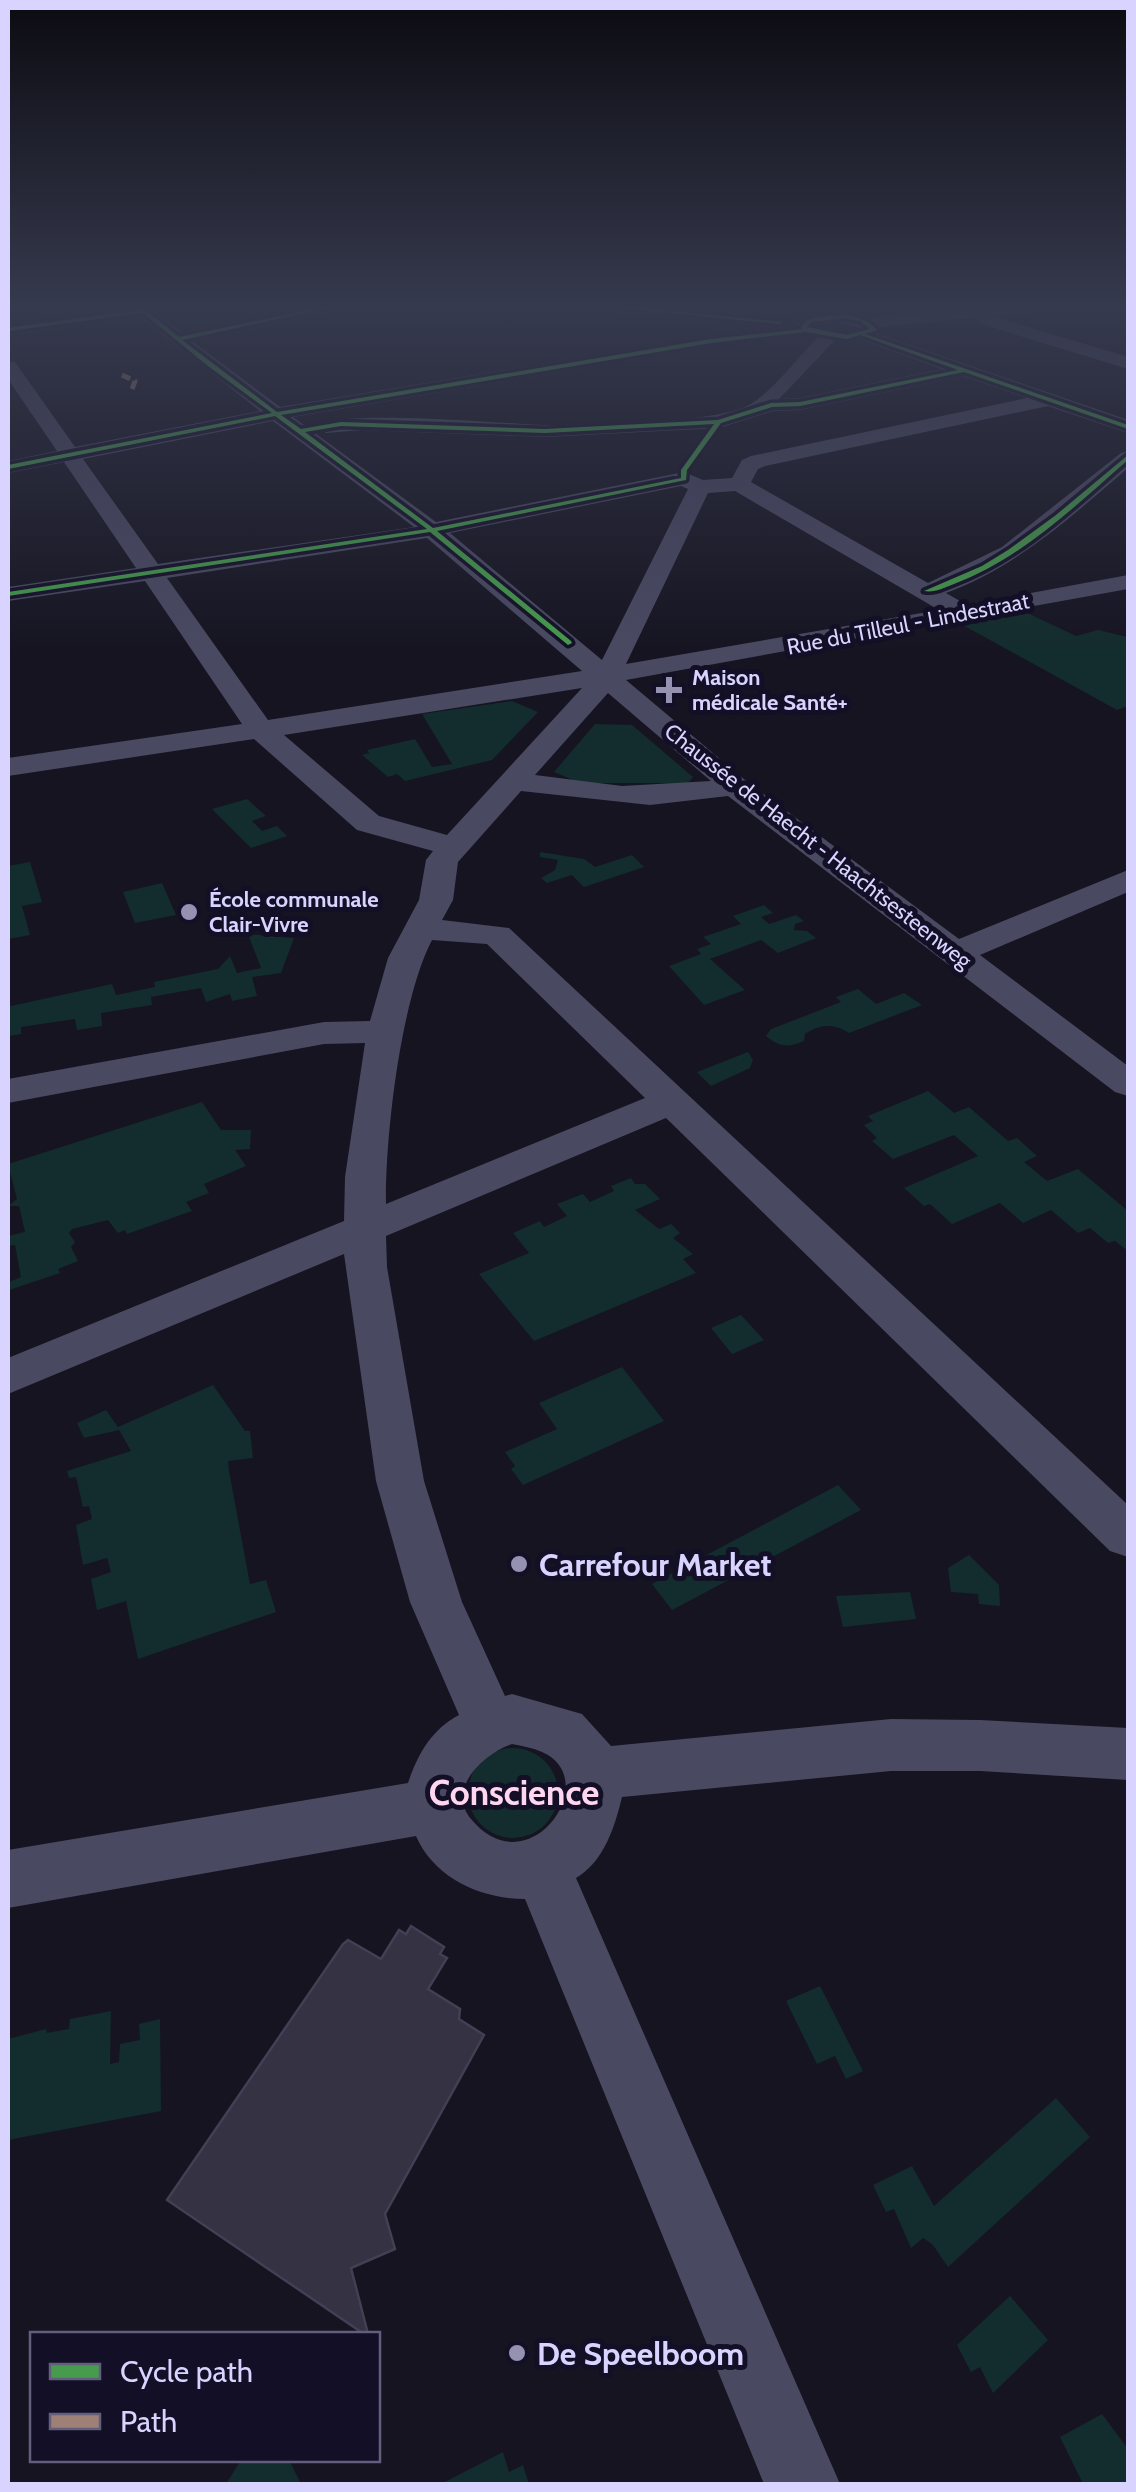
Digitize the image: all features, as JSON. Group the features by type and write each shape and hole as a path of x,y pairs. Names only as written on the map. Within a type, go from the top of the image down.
{"street":[{"path":"46,420 261,730 368,823 394,834 454,846"},
{"path":"8,467 241,420"},
{"name":"Chaussée de Haecht - Haachtsesteenweg","path":"287,420 432,530 734,786 1128,1084"},
{"path":"301,431 341,424 512,431 725,420"},
{"path":"8,594 742,478 760,462 954,420"},
{"path":"692,483 684,470 720,422"},
{"path":"928,591 963,580 1024,545 1128,457"},
{"path":"742,478 964,614"},
{"path":"490,1723 436,1602 400,1481 366,1267 365,1178 385,1032 406,958 436,900 442,860 607,677 692,483"},
{"name":"Rue du Tilleul - Lindestraat","path":"8,767 607,677 1128,582"},
{"path":"568,643 600,646 624,638"},
{"path":"510,692 552,706 563,725"},
{"path":"563,725 592,715 653,719"},
{"path":"511,780 627,796 703,792 734,786"},
{"path":"956,952 1128,880"},
{"path":"424,929 497,935 1128,1536"},
{"path":"8,1091 324,1033 385,1032"},
{"path":"8,1377 670,1102"},
{"path":"512,1719 554,1727 572,1739 594,1774 594,1807 580,1839 563,1855 541,1866 518,1870 494,1868 472,1859 454,1845 442,1826 436,1805 442,1764 471,1732 490,1723 512,1719"},
{"path":"594,1774 759,1754 892,1745 991,1744 1128,1754"},
{"path":"8,1879 436,1805"},
{"path":"541,1866 802,2484"}],"green space":[{"path":"1023,611 1076,636 1098,630 1128,637 1128,706 1117,710 961,624"},
{"path":"512,701 538,712 492,760 405,781 397,774 388,777 362,755 369,753 367,750 415,739 432,767 452,764 422,714"},
{"path":"595,724 632,725 693,777 688,783 580,783 554,772"},
{"path":"247,799 266,816 252,821 262,831 277,826 287,836 251,848 212,809"},
{"path":"540,852 584,859 595,867 632,855 644,867 584,887 572,875 547,883 541,878 555,870 558,860 540,857"},
{"path":"30,862 42,902 22,906 30,935 8,939 8,866"},
{"path":"162,883 176,915 135,923 123,892"},
{"path":"764,905 773,913 761,917 769,924 796,915 804,921 795,924 794,930 807,931 816,938 778,953 761,940 710,959 745,990 704,1005 669,966 701,954 697,949 711,944 703,937 741,924 733,916"},
{"path":"248,934 294,938 281,973 252,977 257,996 232,1001 230,994 206,1002 201,988 151,997 152,1005 101,1013 102,1026 77,1030 75,1019 21,1027 21,1034 8,1036 8,1000 11,1006 112,984 116,995 155,987 154,982 218,969 230,956 237,973 261,968"},
{"path":"858,989 876,1004 904,993 922,1005 849,1033 833,1026 816,1028 805,1034 804,1041 793,1045 780,1044 766,1036 771,1029 841,1002 836,997"},
{"path":"748,1052 753,1060 750,1068 711,1086 697,1072"},
{"path":"928,1091 954,1113 969,1107 1008,1141 1017,1138 1037,1156 1024,1162 1047,1181 1078,1169 1128,1211 1128,1251 1115,1241 1108,1243 1090,1228 1078,1233 1051,1210 1023,1223 1000,1203 952,1224 930,1204 924,1206 904,1188 978,1156 954,1135 893,1159 872,1141 877,1138 864,1125 873,1121 868,1116"},
{"path":"202,1102 221,1130 251,1130 250,1149 235,1150 246,1166 204,1184 209,1193 186,1202 192,1211 127,1234 125,1230 118,1233 108,1220 72,1229 69,1233 75,1242 71,1247 78,1261 58,1269 60,1273 9,1290 9,1282 21,1277 15,1245 8,1246 8,1236 25,1232 19,1206 8,1206 17,1199 8,1164"},
{"path":"631,1178 635,1184 645,1184 660,1199 635,1210 659,1229 671,1224 680,1233 673,1238 693,1254 683,1259 696,1273 534,1341 479,1274 529,1253 513,1233 540,1221 544,1227 567,1216 557,1204 583,1194 590,1202 614,1191 611,1186"},
{"path":"741,1315 764,1340 732,1354 711,1328"},
{"path":"622,1367 664,1421 523,1485 505,1452 557,1429 539,1403"},
{"path":"213,1385 245,1431 250,1431 253,1458 228,1461 229,1471 250,1584 266,1580 276,1612 138,1659 126,1601 97,1610 91,1579 111,1572 107,1558 83,1565 76,1525 92,1519 89,1506 83,1507 76,1477 69,1478 67,1471 131,1451 119,1430 84,1438 77,1423 106,1410 118,1427"},
{"path":"838,1485 861,1510 672,1610 652,1584"},
{"path":"969,1555 999,1585 1000,1606 979,1604 978,1594 951,1592 948,1568"},
{"path":"910,1592 916,1619 843,1627 836,1596"},
{"path":"513,1748 530,1751 545,1761 555,1776 555,1810 545,1825 530,1835 513,1838 496,1835 481,1825 471,1810 468,1793 471,1776 481,1761 496,1751"},
{"path":"820,1986 863,2071 846,2079 835,2056 817,2064 786,2001"},
{"path":"111,2011 110,2064 119,2062 120,2044 140,2040 139,2024 160,2019 161,2111 8,2140 8,2039 46,2029 47,2033 69,2029 70,2019"},
{"path":"1056,2098 1090,2137 948,2267 933,2245 923,2238 911,2248 894,2209 886,2212 873,2185 912,2166 934,2206"},
{"path":"1010,2296 1048,2340 993,2393 980,2367 971,2372 957,2345"},
{"path":"1102,2414 1128,2449 1128,2484 1083,2484 1060,2437"},
{"path":"503,2452 509,2472 523,2465 529,2484 441,2484"},
{"path":"240,2462 290,2462 301,2484 226,2484"}],"building":[{"path":"411,1926 444,1947 440,1954 447,1958 428,1989 460,2009 459,2019 484,2035 385,2214 395,2249 351,2268 367,2332 361,2332 167,2200 343,1944 348,1940 381,1959 399,1930 406,1934"}],"cycle path":[{"path":"8,467 245,420"},
{"path":"285,420 421,521 568,643"},
{"path":"301,431 341,424 545,431 724,420"},
{"path":"1109,420 1128,427"},
{"path":"8,594 412,534 684,479 684,470 719,422"},
{"path":"928,591 1010,552 1128,457"}],"place":[{"name":"Maison médicale Santé+","path":"669,690"},
{"name":"École communale Clair-Vivre","path":"189,912"},
{"name":"Carrefour Market","path":"519,1564"},
{"name":"De Speelboom","path":"517,2353"}],"district":[{"name":"Conscience","path":"514,1792"}]}
